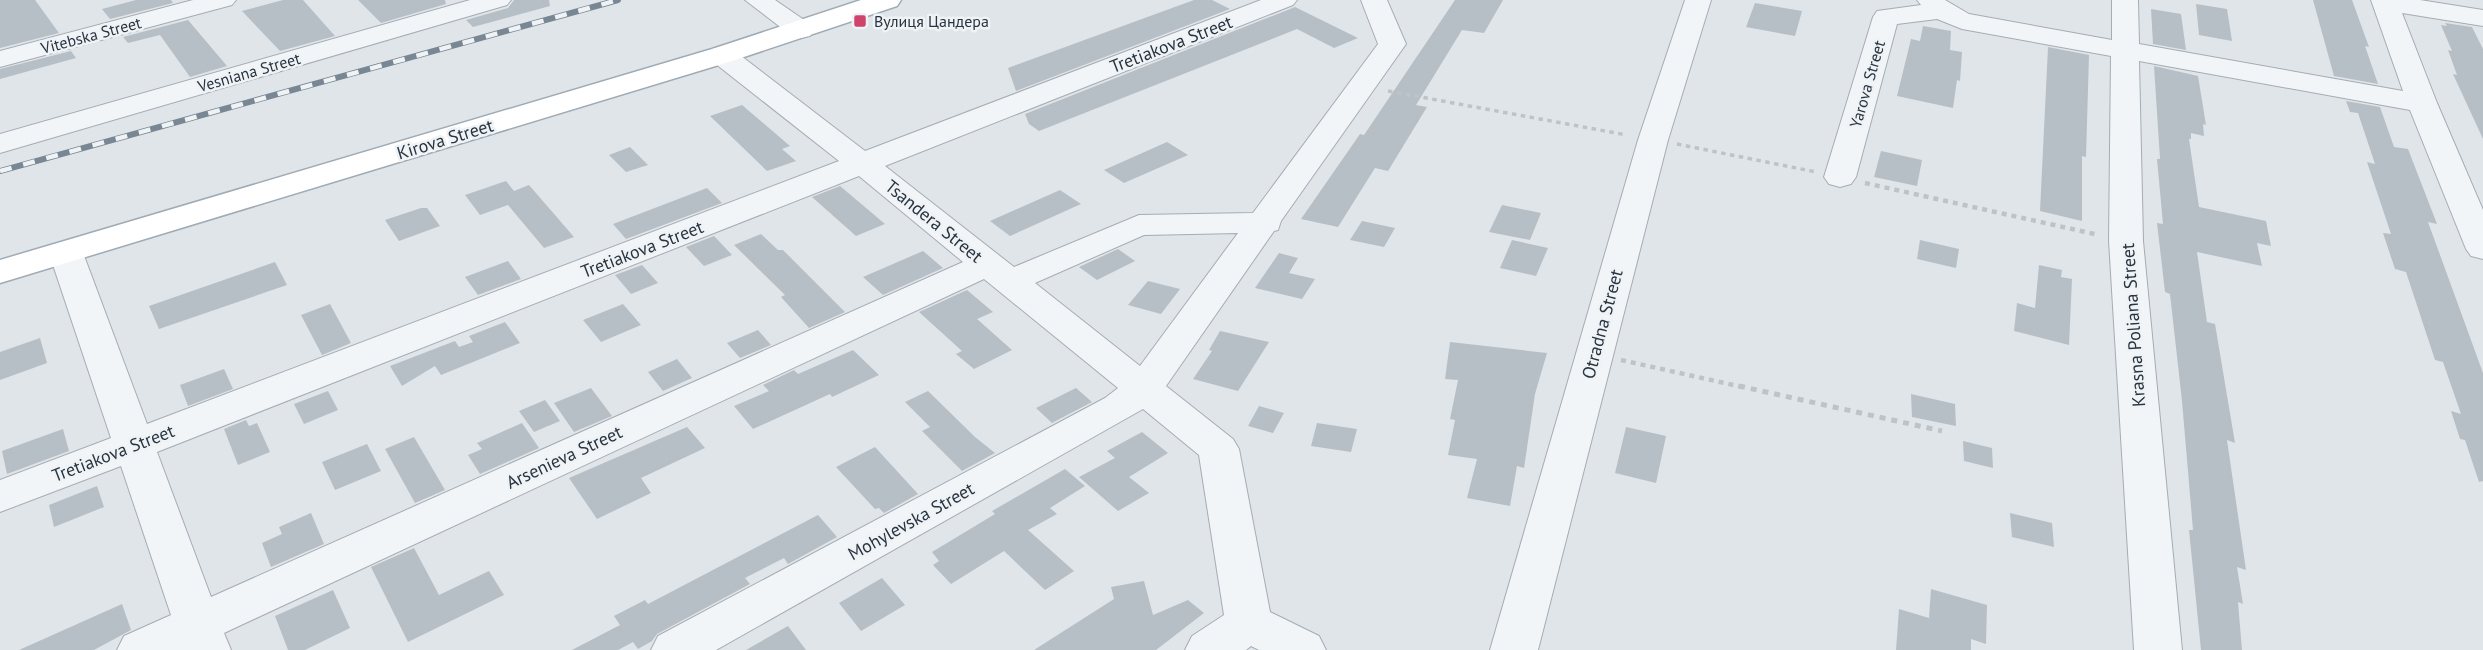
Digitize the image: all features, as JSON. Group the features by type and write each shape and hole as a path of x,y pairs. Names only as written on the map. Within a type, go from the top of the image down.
{"main road":[{"name":"Kirova Street","path":"0,272 722,55 888,0"}],"street":[{"name":"Vitebska Street","path":"0,59 223,0"},
{"name":"Vesniana Street","path":"0,144 498,0"},
{"path":"758,0 801,30"},
{"name":"Tretiakova Street","path":"0,497 1284,0"},
{"path":"1144,388 1266,223 1392,44 1374,0"},
{"name":"Otradna Street","path":"1514,650 1653,140 1698,0"},
{"name":"Krasna Poliana Street","path":"2125,0 2126,240 2158,650"},
{"path":"2384,1 2483,18"},
{"path":"2384,1 2422,103 2483,249"},
{"path":"1936,6 1962,21 2422,103"},
{"name":"Yarova Street","path":"1840,177 1886,18 1936,6"},
{"name":"Tsandera Street","path":"722,55 863,164 1219,449 1249,623"},
{"name":"Arsenieva Street","path":"141,650 202,637 998,273 1139,225 1266,223"},
{"path":"66,253 202,637"},
{"name":"Mohylevska Street","path":"675,650 1119,407 1144,388"},
{"path":"1209,650 1249,623 1302,650"}],"path":[{"path":"1363,86 1840,177 2126,240"},
{"path":"1593,354 1942,431"}],"building":[{"path":"0,0 35,0 59,33 0,48"},
{"path":"136,0 171,0 173,3 110,19 102,9"},
{"path":"283,0 303,0 335,36 280,51 242,11"},
{"path":"358,0 445,0 446,4 381,23"},
{"path":"514,0 549,0 550,6 473,27 466,20 508,8"},
{"path":"1194,0 1212,0 1230,9 1016,91 1008,68"},
{"path":"1455,0 1503,0 1484,33 1462,30 1416,105 1427,107 1388,171 1375,168 1338,227 1301,219 1360,134 1364,135"},
{"path":"2313,0 2352,0 2369,47 2365,46 2378,84 2334,76"},
{"path":"1755,3 1802,11 1795,36 1746,27"},
{"path":"2196,4 2227,9 2232,41 2199,35"},
{"path":"1295,7 1358,38 1334,48 1297,29 1039,131 1029,124 1025,114"},
{"path":"2151,9 2181,14 2186,50 2153,44"},
{"path":"188,20 227,66 190,77 160,35 128,43 123,37"},
{"path":"2445,23 2472,27 2483,49 2483,139 2453,74 2457,75 2448,50 2452,51 2441,25 2447,26"},
{"path":"1923,26 1951,31 1950,50 1962,52 1960,81 1957,80 1953,108 1897,96 1911,39 1920,41"},
{"path":"2048,47 2089,55 2086,157 2082,156 2082,221 2040,211"},
{"path":"71,51 76,58 0,79 0,69"},
{"path":"2154,66 2198,76 2206,125 2203,124 2204,136 2191,133 2189,139 2199,207 2266,221 2271,246 2257,243 2262,266 2197,252 2207,322 2215,324 2235,443 2227,440 2246,570 2237,567 2243,604 2238,602 2242,650 2201,650 2189,530 2193,530 2182,401 2170,294 2165,292 2157,223 2163,224 2157,159 2160,159"},
{"path":"2346,101 2380,107 2394,147 2408,149 2437,224 2428,222 2483,373 2483,481 2479,482 2465,440 2460,439 2451,411 2461,414 2443,362 2435,360 2406,272 2395,269 2383,233 2391,234 2367,162 2375,164 2358,113 2350,112"},
{"path":"742,105 790,146 782,149 796,161 767,171 710,116"},
{"path":"1167,142 1188,155 1124,183 1104,170"},
{"path":"630,147 648,165 626,172 609,155"},
{"path":"1881,151 1922,160 1917,186 1874,177"},
{"path":"506,181 514,191 529,185 574,237 544,248 508,205 480,215 465,195"},
{"path":"840,186 885,224 856,236 812,197"},
{"path":"707,188 722,203 626,239 613,224"},
{"path":"1060,190 1081,204 1010,236 990,221"},
{"path":"1502,205 1541,213 1530,240 1489,232"},
{"path":"427,208 440,226 399,241 385,220"},
{"path":"1362,221 1395,228 1384,247 1350,240"},
{"path":"761,234 778,250 783,250 845,312 809,328 781,297 785,295 734,245"},
{"path":"714,236 732,255 704,266 686,247"},
{"path":"1512,240 1548,248 1536,276 1500,268"},
{"path":"1920,240 1959,249 1956,268 1917,259"},
{"path":"1118,249 1135,261 1097,280 1079,267"},
{"path":"923,251 943,268 883,295 863,277"},
{"path":"1279,253 1298,258 1289,273 1315,279 1302,299 1255,288"},
{"path":"508,261 521,279 478,295 465,277"},
{"path":"275,262 287,285 159,329 149,306"},
{"path":"642,265 658,283 631,294 615,275"},
{"path":"2039,265 2062,270 2061,277 2072,279 2069,345 2014,331 2017,303 2035,308"},
{"path":"1148,281 1180,289 1161,314 1128,305"},
{"path":"967,290 993,312 977,319 1012,350 974,369 956,354 962,351 919,312"},
{"path":"330,304 351,343 322,355 301,315"},
{"path":"623,304 641,325 601,342 583,320"},
{"path":"505,322 520,343 441,375 435,366 402,386 390,366 455,341 459,347 473,342 469,336"},
{"path":"758,330 771,345 740,358 727,343"},
{"path":"1220,331 1269,342 1238,391 1193,379 1212,351 1209,350"},
{"path":"40,338 47,363 0,380 0,352"},
{"path":"1450,342 1547,353 1535,394 1524,468 1517,466 1510,506 1467,498 1477,459 1448,455 1455,420 1450,419 1458,380 1445,379"},
{"path":"853,350 879,375 753,429 734,406 769,391 763,385 794,370 798,374"},
{"path":"677,359 692,378 663,391 648,372"},
{"path":"224,369 233,389 188,406 180,385"},
{"path":"591,388 612,416 574,432 554,403"},
{"path":"1076,388 1092,402 1052,423 1036,408"},
{"path":"328,391 338,410 304,424 294,404"},
{"path":"928,391 995,453 962,471 922,431 930,427 905,402"},
{"path":"1911,394 1955,404 1956,426 1912,417"},
{"path":"545,400 560,421 534,432 519,411"},
{"path":"1259,406 1284,413 1273,433 1248,426"},
{"path":"246,420 249,426 257,423 270,452 238,465 224,429"},
{"path":"522,423 539,448 480,474 468,455 482,449 477,443"},
{"path":"1317,423 1357,429 1351,452 1311,446"},
{"path":"687,427 705,448 641,478 651,493 597,519 569,478"},
{"path":"1626,427 1666,436 1656,483 1615,473"},
{"path":"63,429 69,451 7,474 2,451"},
{"path":"1142,432 1168,453 1129,477 1149,493 1118,511 1079,477 1115,458 1107,451"},
{"path":"414,437 445,490 415,503 385,449"},
{"path":"1963,441 1992,448 1993,468 1964,461"},
{"path":"367,444 381,471 335,490 322,462"},
{"path":"875,447 918,494 884,513 879,508 875,509 836,467"},
{"path":"1065,469 1085,486 1050,508 1057,514 1028,530 1074,571 1045,590 1004,551 951,584 933,565 939,561 932,552 995,514 992,511"},
{"path":"97,486 104,507 54,527 49,505"},
{"path":"311,513 324,544 271,567 262,543 282,534 279,527"},
{"path":"2010,513 2052,523 2054,547 2012,537"},
{"path":"818,515 837,537 788,564 784,558 745,578 750,584 657,634 652,641 638,649 633,642 618,650 572,650 620,625 614,616 645,600 648,604"},
{"path":"414,548 439,595 489,571 504,595 408,642 371,567"},
{"path":"882,578 905,605 861,631 839,603"},
{"path":"1144,581 1153,615 1188,600 1204,613 1156,650 1034,650 1114,599 1111,587"},
{"path":"1931,589 1987,605 1986,644 1971,639 1971,650 1896,650 1899,609 1929,618"},
{"path":"333,590 350,628 305,650 288,650 275,616"},
{"path":"122,604 131,630 94,650 19,650"},
{"path":"788,626 806,650 746,650"}],"railway":[{"path":"0,171 618,0"}],"place":[{"name":"Вулиця Цандера","path":"860,21"}]}
